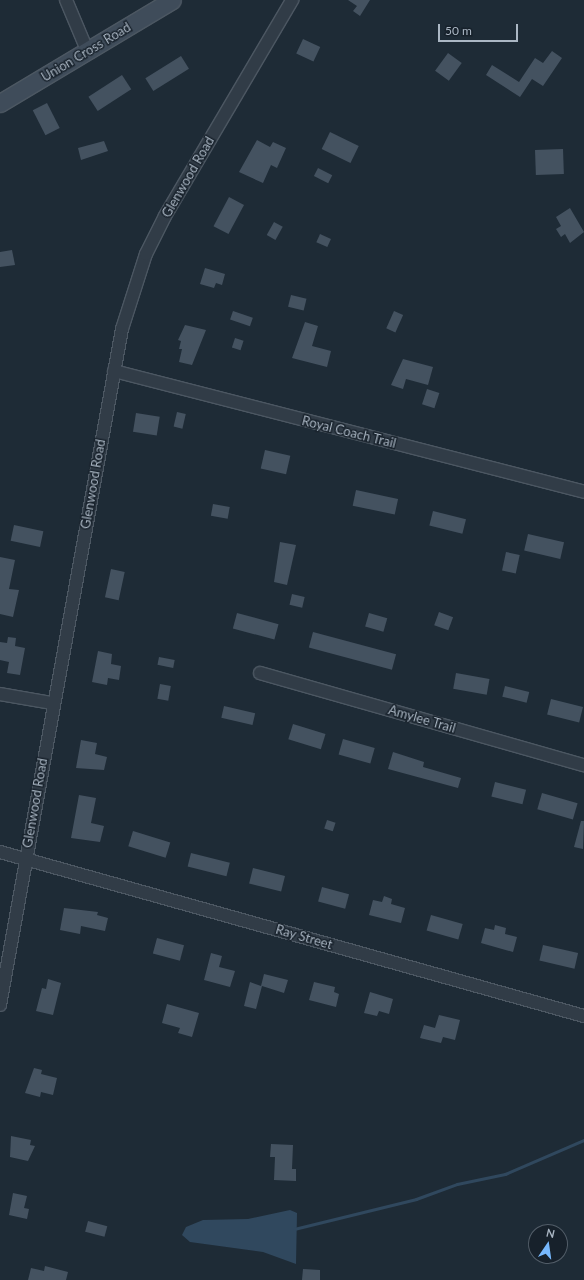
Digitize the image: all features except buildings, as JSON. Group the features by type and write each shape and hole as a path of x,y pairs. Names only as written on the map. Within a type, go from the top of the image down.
{"main road":[{"name":"Union Cross Road","path":"0,104 172,0"}],"street":[{"path":"66,0 87,50"},
{"name":"Glenwood Road","path":"0,1005 52,703 114,371 133,290 164,216 292,0"},
{"name":"Royal Coach Trail","path":"114,371 584,492"},
{"name":"Amylee Trail","path":"260,673 584,765"},
{"path":"0,694 52,703"},
{"name":"Ray Street","path":"0,852 584,1016"}],"water":[{"path":"290,1210 297,1213 296,1264 263,1252 190,1242 182,1235 186,1227 203,1220 248,1219"}],"waterway":[{"path":"294,1229 416,1199 457,1184 505,1174 584,1140"}]}
